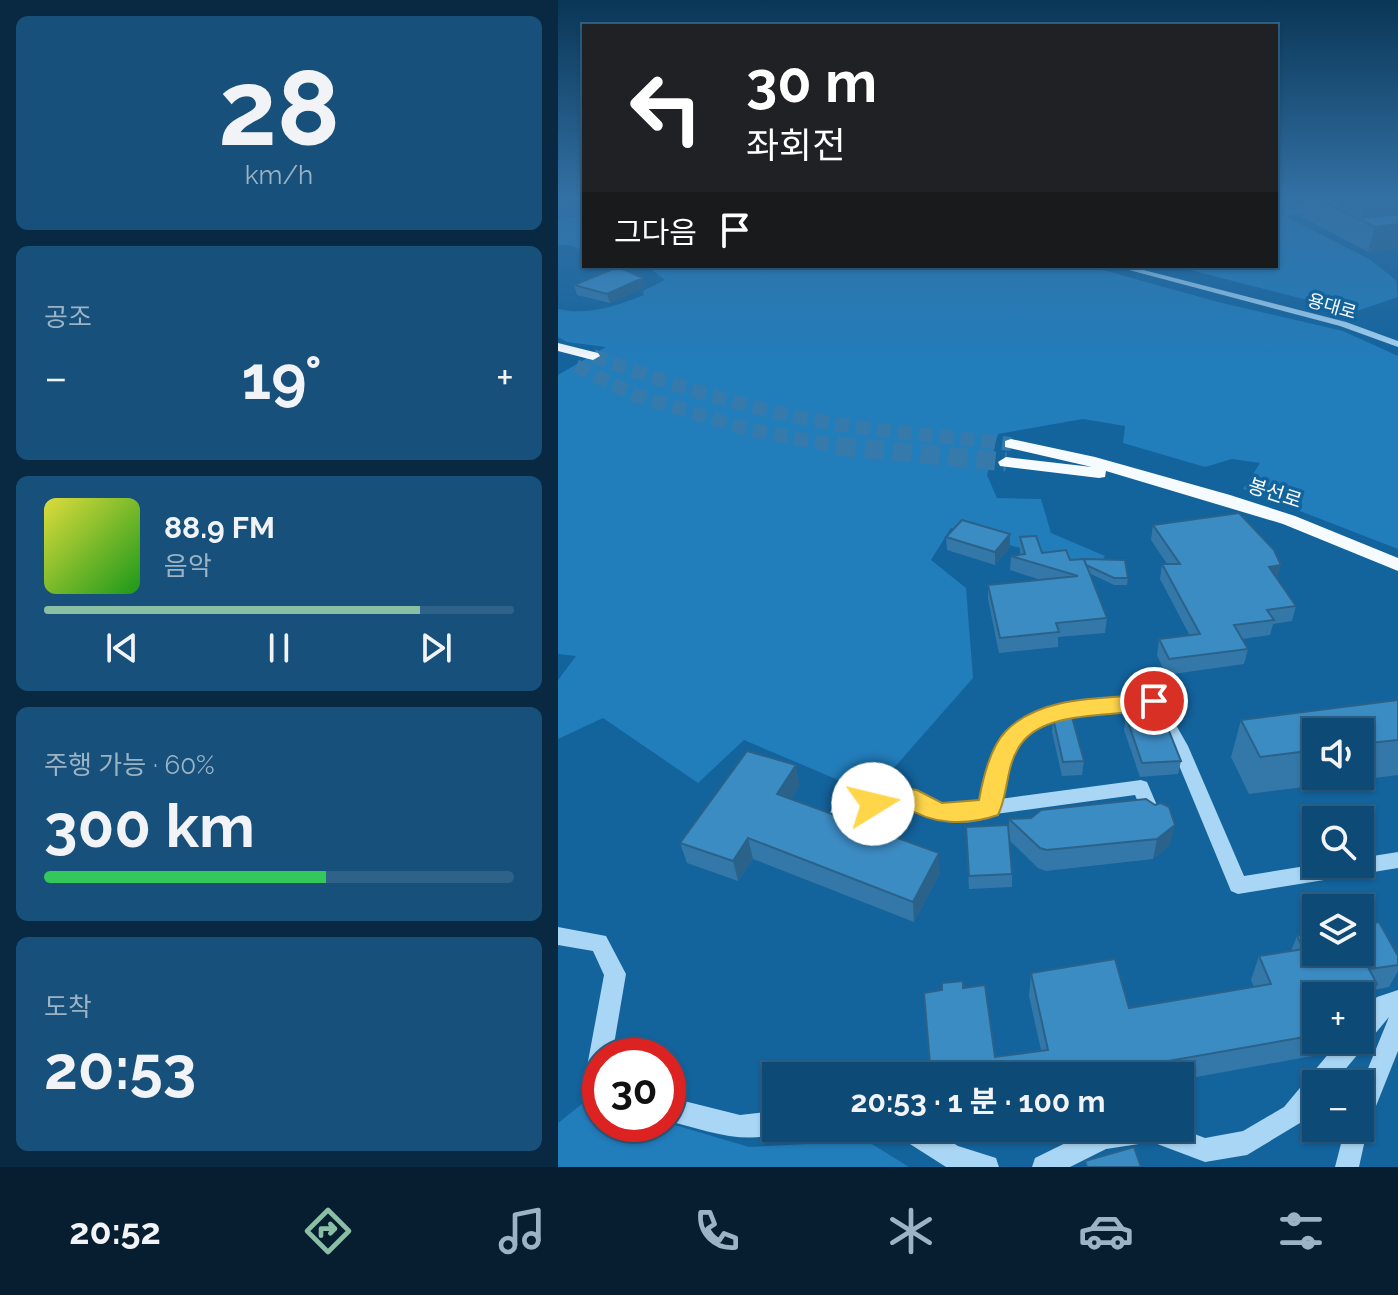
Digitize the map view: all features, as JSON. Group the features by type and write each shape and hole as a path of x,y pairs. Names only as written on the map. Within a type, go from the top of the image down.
{"main road":[{"path":"558,347 593,356"},
{"path":"558,356 576,366"},
{"path":"1011,444 1089,461 1135,476"},
{"path":"1006,462 1135,476"},
{"name":"봉선로","path":"1135,476 1289,520 1398,565"}],"street":[{"name":"용대로","path":"1126,268 1343,324 1398,344"},
{"name":"용대로","path":"1156,268 1317,310 1398,336"},
{"path":"989,808 996,773 1013,737 1049,713 1154,701 1179,746 1238,885 1398,860"},
{"path":"838,814 862,824 873,804 895,796 909,797 926,808 942,813 1141,787 1152,815"},
{"path":"558,936 599,943 615,974 604,1038"},
{"path":"1374,1018 1385,1005 1398,1001"},
{"path":"1374,1083 1398,1022"},
{"path":"1330,1070 1343,1054"},
{"path":"1044,1167 1104,1137 1152,1130 1205,1150 1247,1143 1292,1115 1302,1103"},
{"path":"686,1114 740,1127 762,1125"},
{"path":"929,1142 952,1157 987,1167"},
{"path":"1347,1167 1353,1142"}],"shaded area":[{"path":"1278,252 1356,252 1396,280 1398,297 1354,312 1182,268 1278,268"},
{"path":"649,268 1096,268 1218,302 1343,331 1398,356 1398,549 1243,489 1260,463 1232,459 1205,467 1123,443 1125,426 1083,419 998,434 987,475 997,498 1041,499 1051,533 1105,556 1096,570 951,528 931,560 966,588 973,678 871,794 744,740 698,783 603,718 558,739 558,680 576,656 558,654 558,375 606,347 567,342 558,337 558,309 591,311 612,306 644,295 643,291 665,280"},
{"path":"582,1104 582,1142 686,1142 686,1128 749,1147 869,1142 909,1167 558,1167 558,1123"}],"building":[{"path":"616,268 643,278 607,294 574,285"},
{"path":"1239,513 1274,550 1281,565 1269,567 1296,606 1267,610 1274,620 1234,625 1248,649 1169,659 1159,639 1200,634 1162,564 1180,564 1153,525"},
{"path":"962,520 1010,534 995,552 946,537"},
{"path":"1036,536 1042,553 1066,550 1070,560 1084,559 1107,618 1056,623 1059,632 1000,638 988,585 1078,576 1011,556 1025,554 1020,537"},
{"path":"1084,559 1125,560 1128,578 1114,578 1086,565"},
{"path":"1398,700 1398,740 1374,743 1374,718 1302,718 1302,752 1260,757 1241,720"},
{"path":"1145,714 1147,718 1157,717 1161,727 1167,726 1181,761 1142,763 1126,716"},
{"path":"1072,717 1084,761 1063,762 1053,718"},
{"path":"747,751 796,765 777,794 939,853 913,902 748,838 733,861 680,843"},
{"path":"1146,799 1155,805 1161,803 1169,807 1175,825 1157,839 1047,850 1040,848 1009,819 1031,818 1041,810"},
{"path":"1008,825 1012,874 969,876 966,827"},
{"path":"1379,922 1398,956 1398,965 1369,969 1377,984 1374,987 1374,982 1302,982 1302,1037 1163,1062 930,1062 924,993 942,990 942,983 963,981 963,988 985,985 995,1057 1048,1050 1031,973 1115,959 1129,1008 1271,984 1259,956 1302,949 1302,966 1374,966 1374,923"},
{"path":"1134,1147 1141,1167 1087,1167 1085,1161"}],"tunnel":[{"path":"593,356 694,391 798,417 878,430 1011,444"},
{"path":"576,366 637,396 751,430 837,446"},
{"path":"837,446 1006,462"},
{"path":"837,446 848,448"}],"route":[{"path":"873,804 895,796 909,797 926,808 942,813 989,808 996,773 1013,737 1049,713 1154,701"}]}
